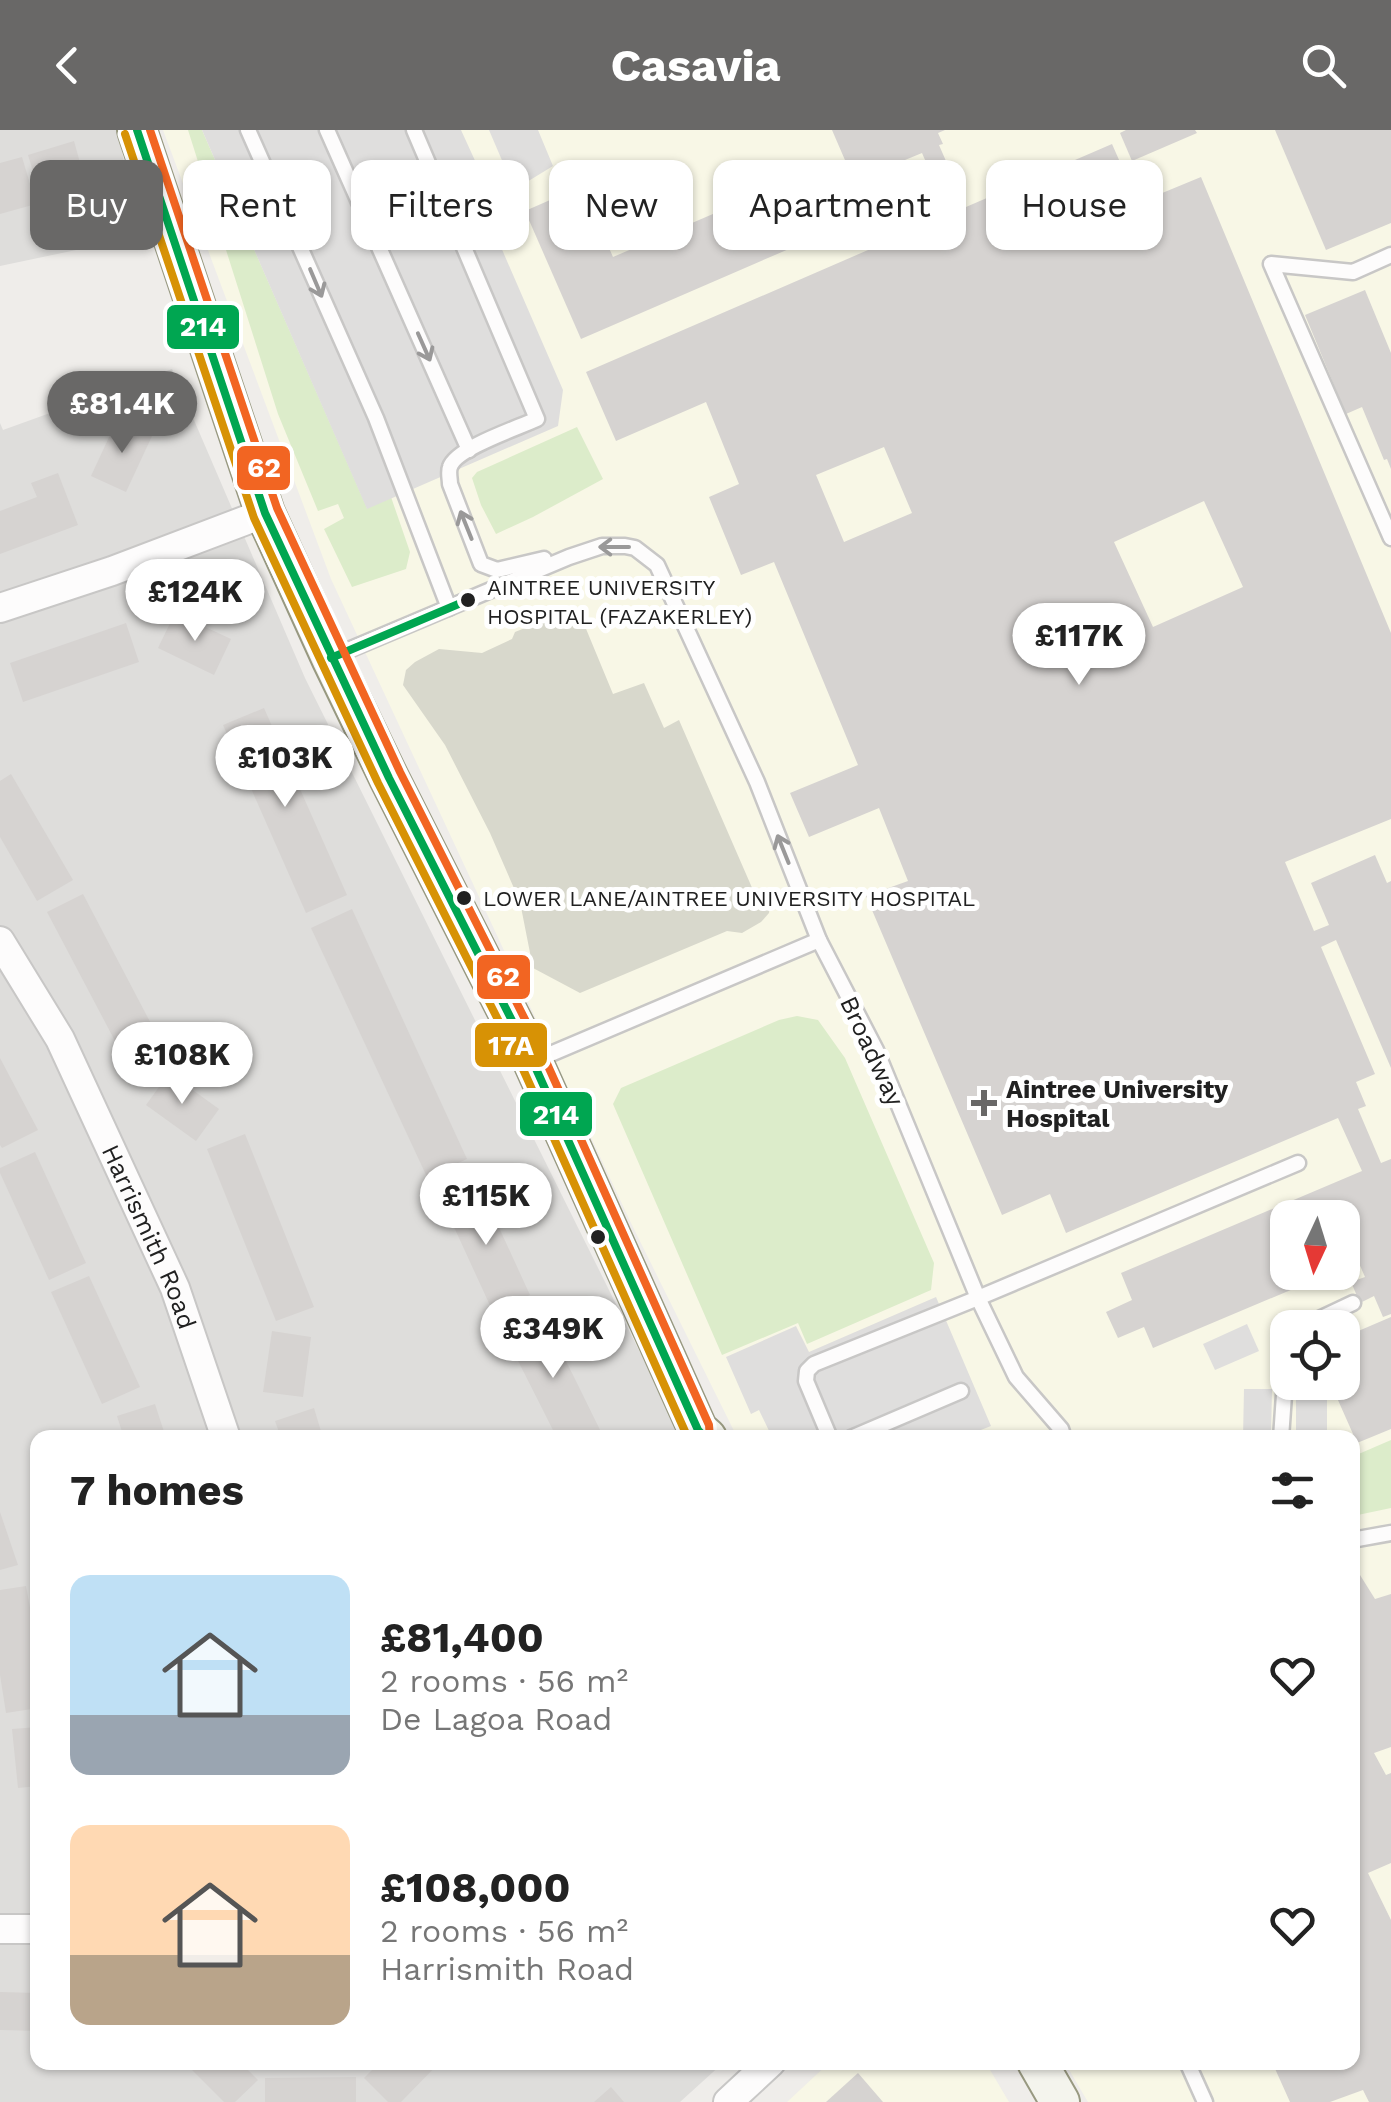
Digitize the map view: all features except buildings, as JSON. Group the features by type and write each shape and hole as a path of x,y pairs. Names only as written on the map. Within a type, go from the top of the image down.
{"street":[{"path":"137,130 265,513 331,658 533,1062 699,1430"},
{"path":"0,608 265,513"},
{"name":"Harrismith Road","path":"0,940 60,1040 175,1288 223,1430"},
{"path":"0,1929 30,1929"},
{"path":"728,2102 762,2070"},
{"path":"1042,2070 1060,2102"}],"lane":[{"path":"248,130 376,418 448,608"},
{"path":"327,130 470,450"},
{"path":"414,130 537,419 462,452 451,463 450,484 481,564 497,570 569,556"},
{"path":"1391,255 1353,272 1271,264 1391,538"},
{"name":"Broadway","path":"569,556 602,546 625,546 635,548 657,565 756,782 819,940 876,1050 978,1298 1016,1376 1061,1430"},
{"path":"331,658 569,556"},
{"path":"533,1062 819,940"},
{"path":"827,1430 806,1381 810,1367 1298,1163"},
{"path":"1340,1310 1353,1304"},
{"path":"870,1430 961,1392"},
{"path":"1282,1430 1284,1400"},
{"path":"1360,1539 1391,1533"},
{"path":"1191,2070 1205,2102"}],"shaded area":[{"path":"0,130 118,130 124,160 30,160 30,250 76,250 0,266"},
{"name":"Aintree University Hospital","path":"163,130 1391,130 1391,2102 1088,2102 1069,2070 1360,2070 1360,1430 734,1430 630,1221 331,579 208,250 331,250 331,160 183,160 183,183"},
{"path":"202,130 461,130 475,160 351,160 351,250 502,250 563,390 558,426 367,509 254,250 331,250 331,160 215,160"},
{"path":"489,130 538,130 550,160 549,168 529,181 529,160 502,160"},
{"path":"172,369 305,678 679,1430 30,1430 30,2070 715,2070 680,2102 0,2102 0,423 3,430"},
{"path":"577,607 613,694 644,683 664,728 679,720 753,890 771,895 769,913 742,933 727,931 580,993 533,968 520,902 490,833 445,745 403,685 406,670 439,649 482,653 512,639 515,632"},
{"path":"936,1297 991,1426 981,1430 769,1430 759,1410 751,1414 726,1357 796,1326 809,1352"},
{"path":"1247,1324 1259,1351 1215,1370 1203,1344"},
{"path":"1244,1389 1270,1389 1271,1430 1243,1430"},
{"path":"1296,1400 1327,1400 1327,1430 1296,1430"},
{"path":"821,2070 990,2070 1009,2102 787,2102"}],"green space":[{"path":"188,130 202,130 215,160 198,160"},
{"path":"226,250 254,250 367,508 391,497 410,552 406,569 352,587 324,529 344,518 338,504 318,511 278,414"},
{"path":"577,427 603,479 496,534 472,478 477,472"},
{"path":"797,1016 818,1020 845,1058 934,1263 931,1290 807,1344 798,1323 722,1355 613,1104 621,1088 779,1020"},
{"path":"1391,1440 1391,1508 1360,1515 1360,1453"}],"transit line":[{"name":"214","path":"137,130 265,513 389,778 533,1062 698,1430"},
{"name":"62","path":"150,130 277,508 400,772 544,1057 709,1430"},
{"name":"17A","path":"125,134 254,518 378,783 522,1067 684,1430"},
{"name":"214","path":"331,658 468,600"}],"place":[{"name":"AINTREE UNIVERSITY HOSPITAL (FAZAKERLEY)","path":"468,600"},
{"name":"LOWER LANE/AINTREE UNIVERSITY HOSPITAL","path":"464,898"},
{"name":"Aintree University Hospital","path":"984,1103"}]}
